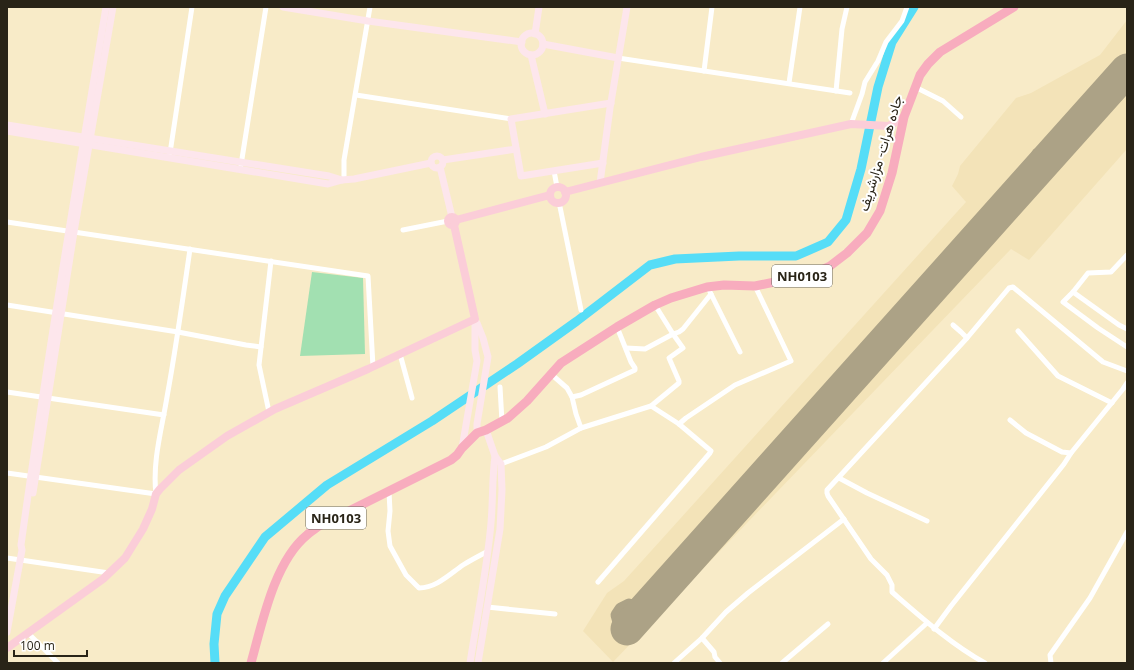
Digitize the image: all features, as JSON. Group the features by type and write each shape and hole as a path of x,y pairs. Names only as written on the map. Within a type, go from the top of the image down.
{"highway":[{"name":"جاده هرات- مزارشریف","path":"251,663 267,607 279,574 291,552 306,536 319,526 451,460 462,448 482,431 508,418 527,401 561,363 617,327 655,305 671,298 709,290 724,285 755,286 813,274 830,266 847,253 867,233 880,211 892,173 904,117 920,75 940,52 1014,7"}],"main road":[{"path":"565,192 701,157 850,124 889,126 904,117"},
{"path":"553,188 562,188 565,192 565,197 562,201 554,202 550,198 553,188"},
{"path":"9,646 28,634 109,573 124,558 143,529 152,509 156,494 160,489 179,470 227,436 269,412 373,367 475,319 452,221 550,195"}],"street":[{"path":"87,141 106,7"},
{"path":"7,632 22,550 21,546 71,232 113,7"},
{"path":"170,154 192,7"},
{"path":"241,166 266,7"},
{"path":"283,7 368,21 522,42"},
{"path":"343,179 344,160 370,7"},
{"path":"535,34 539,7"},
{"path":"600,182 627,7"},
{"path":"704,71 712,7"},
{"path":"789,83 800,7"},
{"path":"836,91 842,29 847,7"},
{"path":"850,124 862,94 865,82 878,61 886,42 902,21 907,7"},
{"path":"528,34 535,34 541,38 543,44 542,48 538,53 531,55 527,54 522,49 523,39 528,34"},
{"path":"543,44 618,58 850,93"},
{"path":"531,55 545,114"},
{"path":"915,87 943,101 961,116"},
{"path":"356,95 511,119 611,103"},
{"path":"511,119 521,176 603,163"},
{"path":"7,125 87,141"},
{"path":"7,131 87,141 170,154 241,166 282,177 328,184 343,179"},
{"path":"442,164 516,149"},
{"path":"241,166 283,169 343,179 354,179 431,163 432,159 437,156 441,157 452,221 403,230"},
{"path":"282,177 283,169"},
{"path":"554,171 557,187"},
{"path":"559,202 581,310"},
{"path":"7,222 368,276 373,367"},
{"path":"7,473 156,494 155,484 157,457 190,249"},
{"path":"1127,256 1111,272 1088,273 1063,302 1127,347"},
{"path":"269,412 259,365 271,261"},
{"path":"679,424 735,385 791,361 755,286"},
{"path":"985,663 970,655 934,629 892,592 892,585 887,576 871,559 827,493 827,490 967,338 1009,288 1013,287 1103,362 1127,371"},
{"path":"626,348 645,349 679,332 709,290 740,352"},
{"path":"1073,292 1118,325 1127,329"},
{"path":"7,305 178,332 261,347"},
{"path":"501,464 546,447 581,428 651,406 679,383 669,358 683,348 655,305"},
{"path":"475,319 483,338 488,357 478,417 482,431 495,456 501,464 502,490 500,529 478,663"},
{"path":"462,448 477,362 475,350 475,319"},
{"path":"953,325 967,338"},
{"path":"572,396 582,395 634,372 635,368 631,362 617,327"},
{"path":"1018,331 1058,376 1112,403"},
{"path":"400,354 412,398"},
{"path":"551,374 567,388 572,396 581,428"},
{"path":"934,629 1127,383"},
{"path":"500,387 502,422"},
{"path":"7,392 164,415"},
{"path":"598,582 711,451 679,424 651,406"},
{"path":"1010,420 1026,433 1062,452 1071,453"},
{"path":"470,663 488,551 495,456"},
{"path":"839,478 927,521"},
{"path":"389,492 390,511 388,531 390,546 406,575 419,588 435,584 488,551"},
{"path":"674,663 702,638 726,612 748,593 844,519"},
{"path":"1051,663 1050,655 1090,598 1127,532"},
{"path":"7,558 109,573"},
{"path":"483,582 491,584"},
{"path":"487,607 555,614"},
{"path":"883,663 927,623"},
{"path":"782,663 828,624"},
{"path":"28,634 58,663"},
{"path":"702,638 714,652 715,657 720,663"}],"shaded area":[{"path":"1127,20 1127,149 1029,260 1011,249 613,662 583,631 607,593 624,581 966,202 952,186 960,166 1016,98 1031,93 1100,55"}],"green space":[{"path":"312,272 363,278 365,354 300,356"}],"waterway":[{"path":"215,663 214,644 217,614 225,596 265,537 327,485 432,421 517,364 577,321 650,265 675,259 739,256 796,256 828,242 846,220 861,169 878,87 892,42 914,7"}],"taxiway":[{"path":"1075,127 1082,134"},
{"path":"1038,154 1045,161"},
{"path":"627,629 619,622 617,615 621,609 629,605 642,613"}],"runway":[{"path":"627,629 1127,70"}]}
